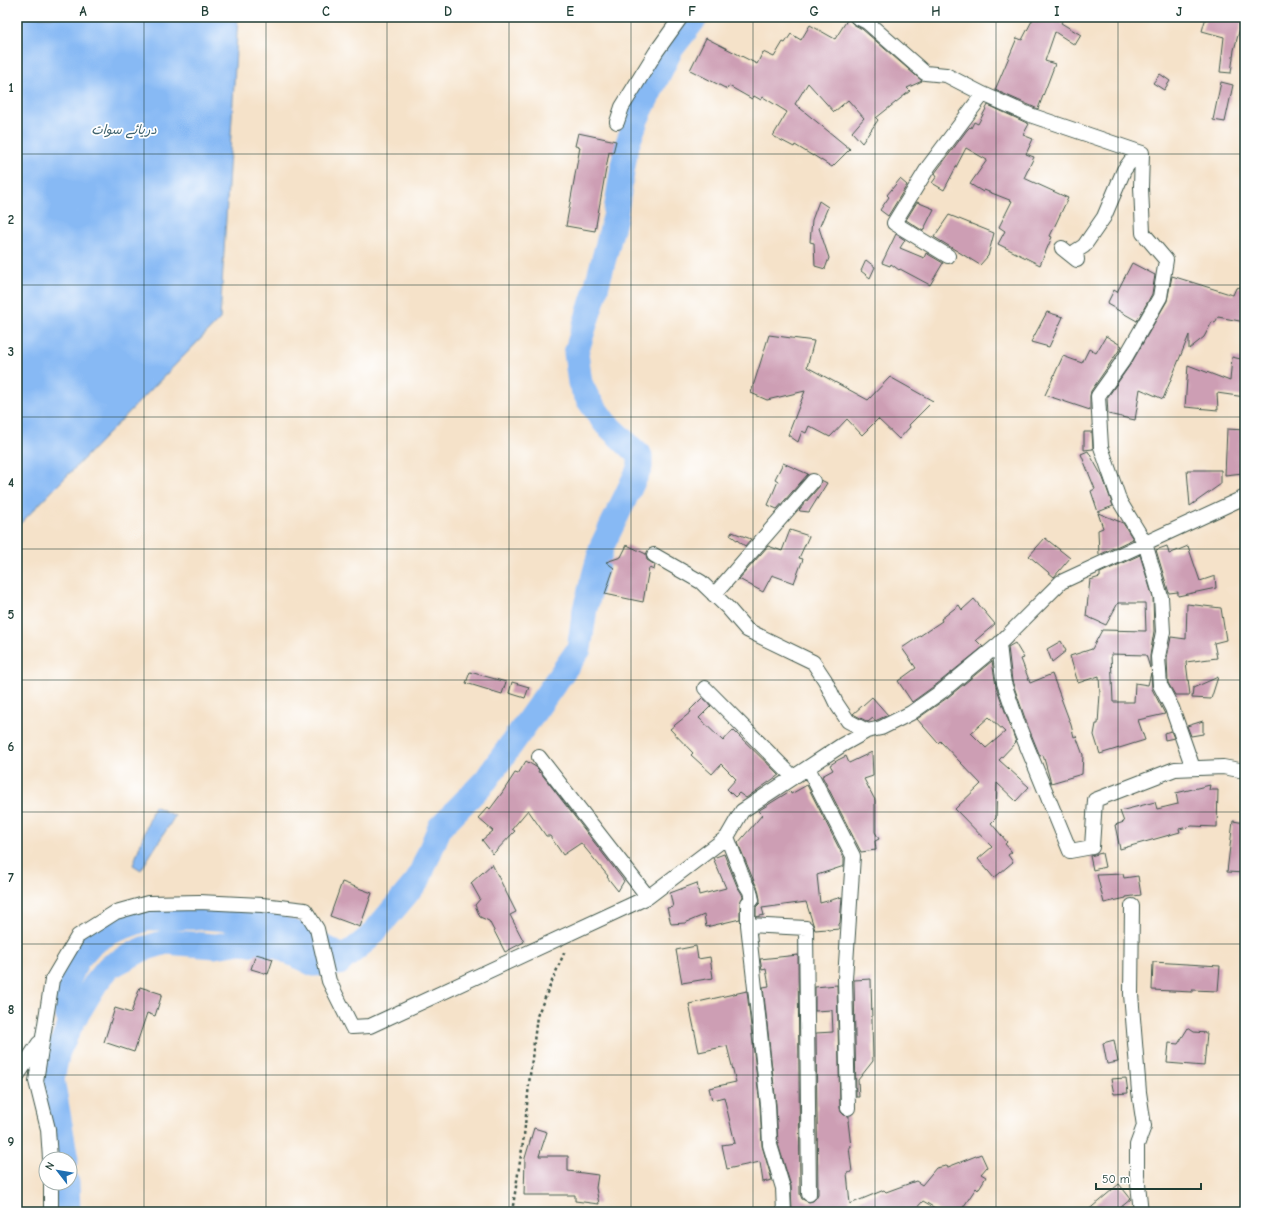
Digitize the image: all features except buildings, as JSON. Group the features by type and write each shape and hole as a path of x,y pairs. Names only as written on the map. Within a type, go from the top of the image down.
{"street":[{"path":"617,122 622,107 656,52 681,17"},
{"path":"865,19 925,73 946,75 1030,115 1142,154 1141,187 1143,233 1166,260 1160,297 1124,358 1098,396 1101,447 1120,502 1145,543 1161,597 1163,632 1158,657 1160,684 1172,708 1193,768"},
{"path":"948,256 894,223 930,166 984,94"},
{"path":"1062,248 1077,260 1076,251 1084,246 1104,217 1124,170 1135,155"},
{"path":"714,595 813,481"},
{"path":"49,1151 48,1129 36,1081 52,980 78,936 116,912 148,903 199,902 262,905 305,910 317,930 329,981 352,1027 370,1026 648,898 726,836 742,811 842,745 867,731 881,728 912,713 942,691 999,644 1061,582 1245,497"},
{"path":"654,555 701,582 728,608 747,630 813,662 848,721 867,731"},
{"path":"999,644 1003,677 1019,727 1070,851 1092,847 1095,800 1175,769 1223,767 1245,771"},
{"path":"705,688 793,777"},
{"path":"539,757 648,898"},
{"path":"808,768 853,856 845,979 848,1108"},
{"path":"726,836 745,883 750,891 752,900 748,903 748,925 768,1105 770,1145 783,1188 784,1212"},
{"path":"1132,906 1131,994 1139,1092 1144,1126 1137,1145 1137,1175 1140,1212"},
{"path":"748,925 806,928 809,1194"},
{"path":"17,1076 42,1039"},
{"path":"51,1191 51,1212"}],"path":[{"path":"512,1212 524,1136 528,1084 537,1016 574,932"}],"water":[{"name":"دریائے سوات","path":"17,17 238,17 220,319 17,527"},
{"path":"154,806 175,816 141,870 133,865"}],"waterway":[{"path":"65,1151 52,1079 58,1051 71,1024 64,1005 66,986 77,960 91,944 110,932 148,918 203,917 263,922 303,936 344,958 370,937 418,880 440,827 486,780 579,649 585,609 602,546 640,467 640,456 605,423 588,399 580,383 576,353 594,296 615,217 626,148 637,118 671,49 696,17"},
{"path":"71,1024 97,981 109,967 143,949 166,942 215,946 241,942 277,946 314,964 339,963 344,958"},
{"path":"67,1191 68,1212"}]}
